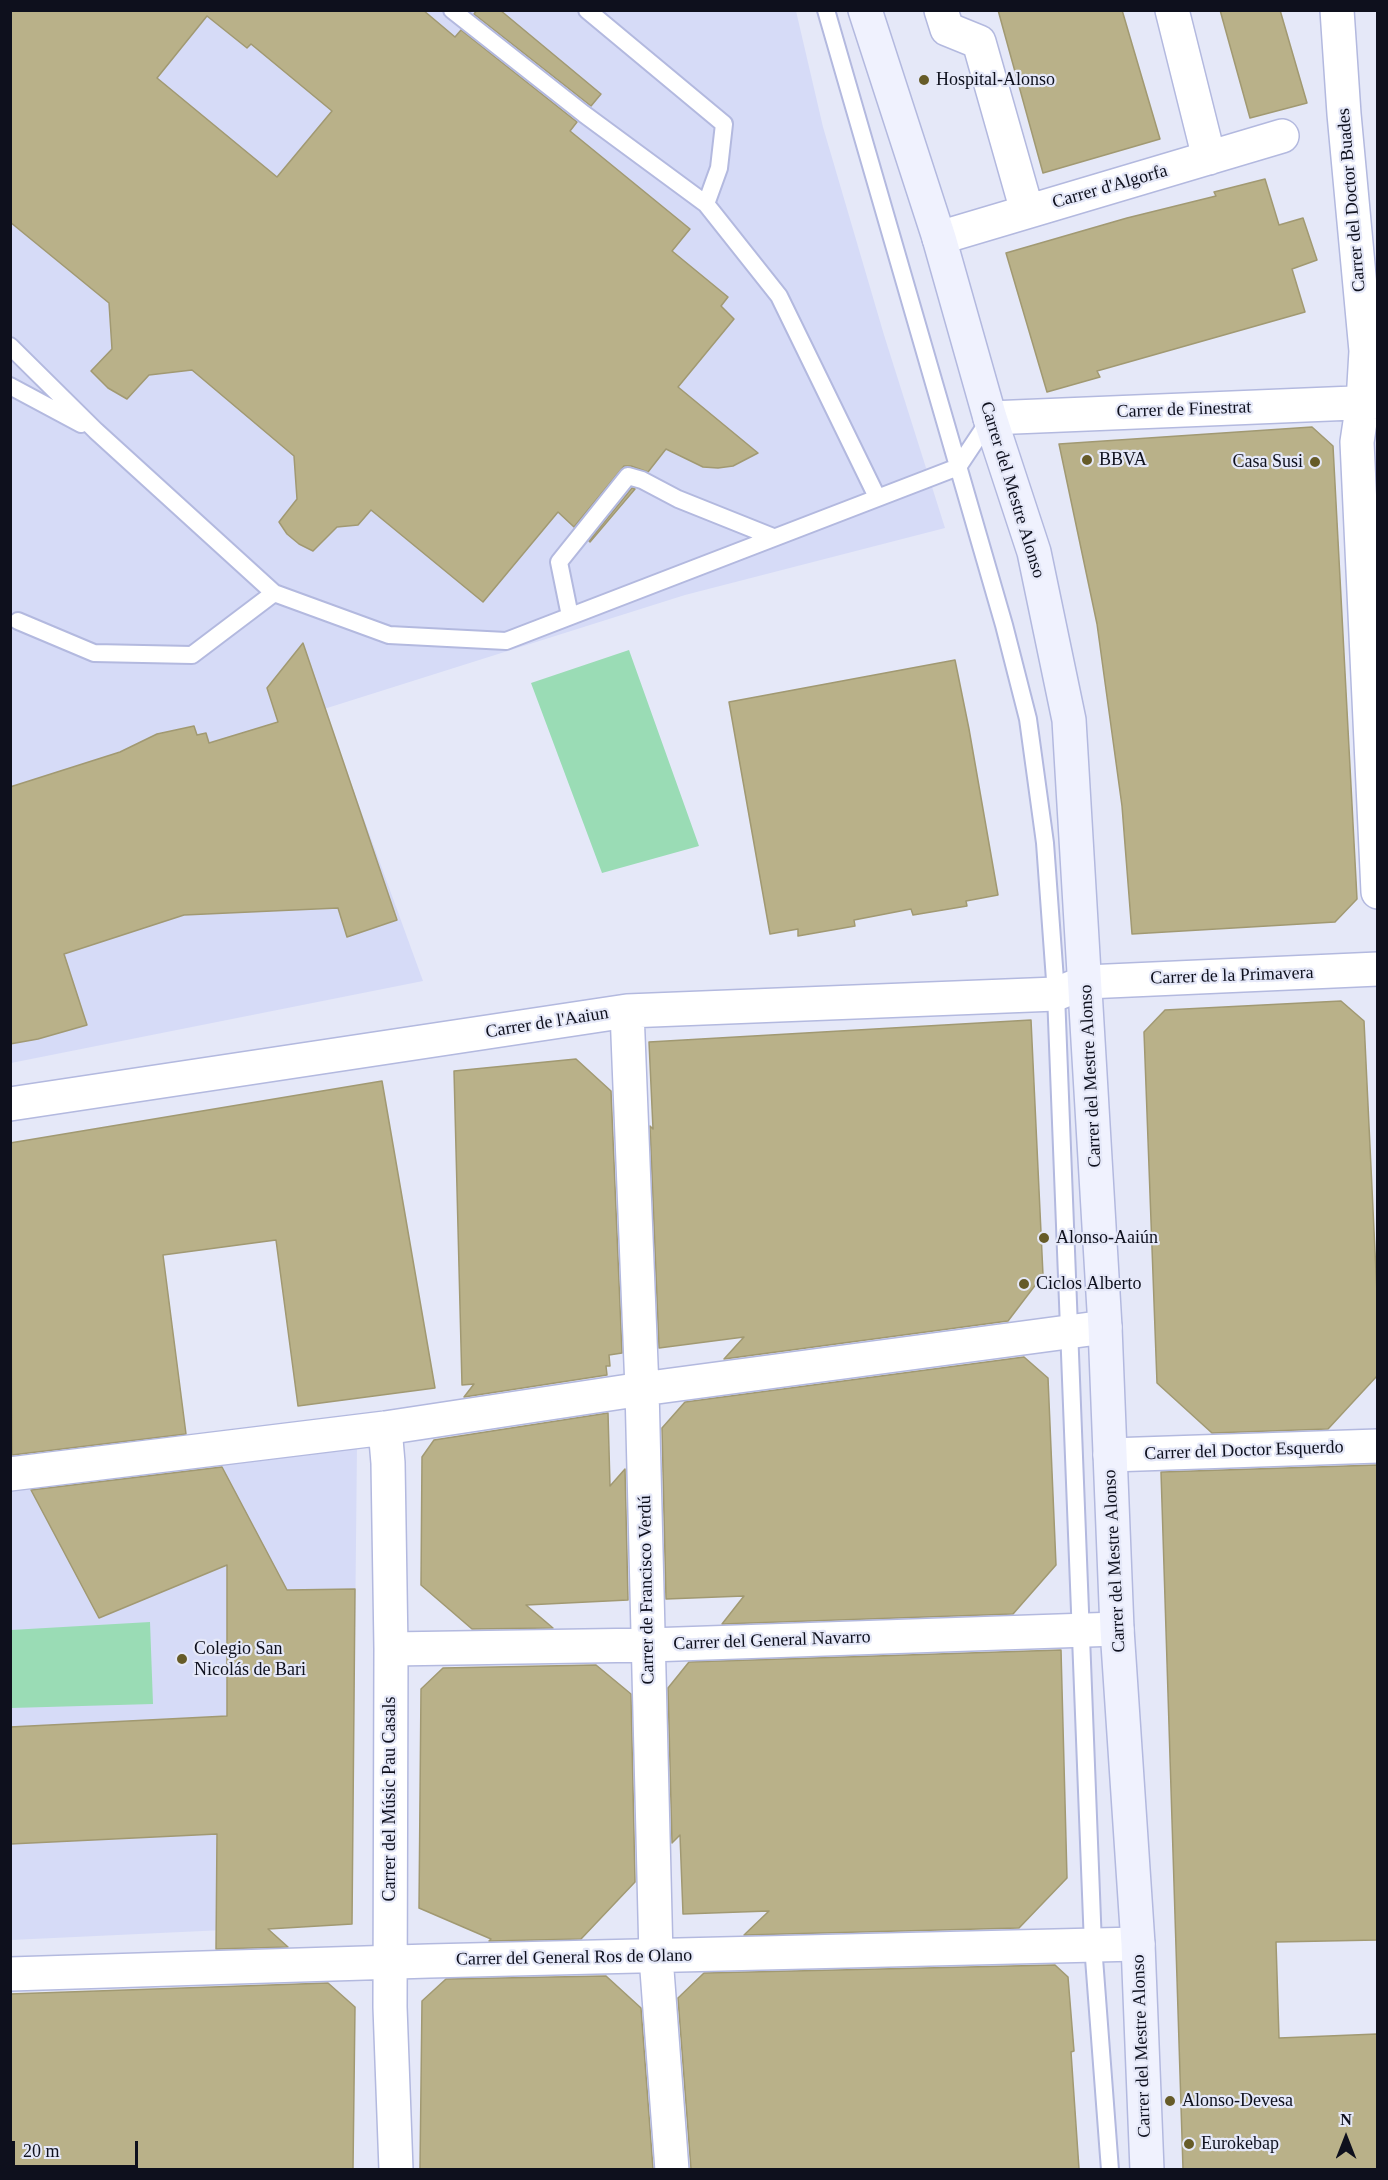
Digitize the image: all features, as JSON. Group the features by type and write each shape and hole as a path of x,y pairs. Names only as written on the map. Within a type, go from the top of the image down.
{"main road":[{"name":"Carrer del Mestre Alonso","path":"866,10 939,238 990,418 1034,552 1069,720 1106,1327 1117,1629 1138,1944 1147,2169"}],"street":[{"path":"941,10 947,29 979,42 1027,211"},
{"path":"1173,10 1209,158"},
{"name":"Carrer del Doctor Buades","path":"1337,10 1370,402 1357,442 1377,892"},
{"name":"Carrer d'Algorfa","path":"939,238 1282,136"},
{"name":"Carrer de Finestrat","path":"990,418 1370,402"},
{"name":"Carrer de la Primavera","path":"1086,982 1377,969"},
{"name":"Carrer de l'Aaiun","path":"10,1104 627,1011 1056,994 1086,982"},
{"name":"Carrer de Francisco Verdú","path":"627,1011 642,1389 657,1957 672,2169"},
{"path":"10,1474 385,1428 642,1389 1106,1327"},
{"name":"Carrer del Músic Pau Casals","path":"385,1428 388,1463 391,1649 390,1963 396,2169"},
{"name":"Carrer del Doctor Esquerdo","path":"1110,1455 1377,1446"},
{"name":"Carrer del General Navarro","path":"391,1649 649,1645 1117,1629"},
{"name":"Carrer del General Ros de Olano","path":"10,1974 1138,1944"}],"lane":[{"path":"452,10 584,114 706,204 779,296 877,497"},
{"path":"587,10 724,123 718,168 706,204"},
{"name":"Carrer del Mestre Alonso","path":"826,10 1005,626 1028,719 1045,843 1056,994 1093,1945 1110,2169"},
{"path":"10,346 96,431 274,593 389,635 506,641 958,466 990,418"},
{"path":"10,386 96,431"},
{"path":"570,616 559,562 628,476 642,480 678,499 773,537"},
{"path":"18,621 94,653 192,656 274,593"}],"shaded area":[{"path":"11,11 796,11 823,127 884,335 945,528 685,595 324,709 423,981 11,1063"},
{"name":"Colegio San Nicolás de Bari","path":"357,1446 352,1924 11,1940 10,1490"}],"green space":[{"path":"629,650 699,846 602,873 531,683"},
{"path":"150,1622 153,1704 11,1708 11,1630"}],"building":[{"path":"10,10 423,10 455,37 461,30 577,122 570,131 690,229 672,251 728,297 721,306 734,319 678,387 758,453 733,466 718,468 703,467 666,449 648,472 624,466 574,527 558,512 483,602 371,510 358,525 337,527 313,551 299,544 287,534 279,522 297,499 294,456 192,370 149,375 127,399 108,388 91,371 112,349 109,303 10,222","holes":["207,16 247,48 251,44 332,111 277,177 157,78"]},
{"path":"477,10 500,10 601,94 591,106 474,14"},
{"path":"998,10 1122,10 1160,139 1043,173"},
{"path":"1220,10 1280,10 1307,103 1250,118"},
{"path":"1265,179 1279,225 1303,218 1317,260 1292,269 1305,312 1097,371 1100,377 1047,392 1006,253 1127,218 1216,196 1214,192"},
{"path":"1312,427 1333,446 1357,899 1335,922 1132,934 1122,806 1097,624 1059,444"},
{"path":"632,488 635,489 590,542 589,541"},
{"path":"303,643 397,920 347,937 338,908 184,915 64,954 87,1025 38,1039 10,1044 10,787 120,752 157,734 194,726 197,735 206,733 209,743 278,722 267,688"},
{"path":"955,660 998,895 966,901 967,906 913,915 911,909 854,920 855,926 798,936 798,929 770,934 729,702"},
{"path":"1341,1001 1364,1021 1377,1293 1377,1376 1328,1429 1212,1433 1157,1383 1144,1032 1165,1010"},
{"path":"1031,1020 1043,1275 1008,1321 724,1359 744,1337 659,1348 649,1042"},
{"path":"576,1059 611,1091 622,1353 609,1355 610,1366 606,1366 607,1375 464,1397 474,1384 462,1385 454,1071"},
{"path":"382,1081 435,1388 298,1406 276,1240 163,1255 186,1434 12,1455 10,1143"},
{"path":"1024,1357 1048,1378 1056,1565 1013,1614 722,1624 744,1596 666,1599 662,1428 685,1402"},
{"path":"608,1413 610,1486 625,1469 628,1600 526,1605 553,1628 472,1629 421,1585 422,1457 434,1440"},
{"path":"1377,1465 1377,1940 1276,1942 1279,2038 1377,2034 1377,2169 1183,2169 1161,1472"},
{"path":"222,1467 287,1590 355,1589 352,1924 268,1929 288,1947 216,1949 217,1834 10,1844 10,1727 227,1716 227,1565 99,1618 31,1490"},
{"path":"1061,1650 1067,1878 1019,1928 744,1935 769,1911 683,1914 680,1835 672,1843 668,1688 689,1662"},
{"path":"596,1665 631,1694 635,1882 581,1939 489,1941 491,1939 419,1908 421,1689 443,1668"},
{"path":"1055,1965 1068,1977 1079,2169 691,2169 678,1998 704,1973"},
{"path":"606,1976 641,2008 653,2169 420,2169 422,2001 446,1979"},
{"path":"328,1983 355,2007 353,2169 10,2169 10,1994"}],"place":[{"name":"Hospital-Alonso","path":"924,80"},
{"name":"BBVA","path":"1087,460"},
{"name":"Casa Susi","path":"1315,462"},
{"name":"Alonso-Aaiún","path":"1044,1238"},
{"name":"Ciclos Alberto","path":"1024,1284"},
{"name":"Colegio San Nicolás de Bari","path":"182,1659"},
{"name":"Alonso-Devesa","path":"1170,2101"},
{"name":"Eurokebap","path":"1189,2144"}]}
